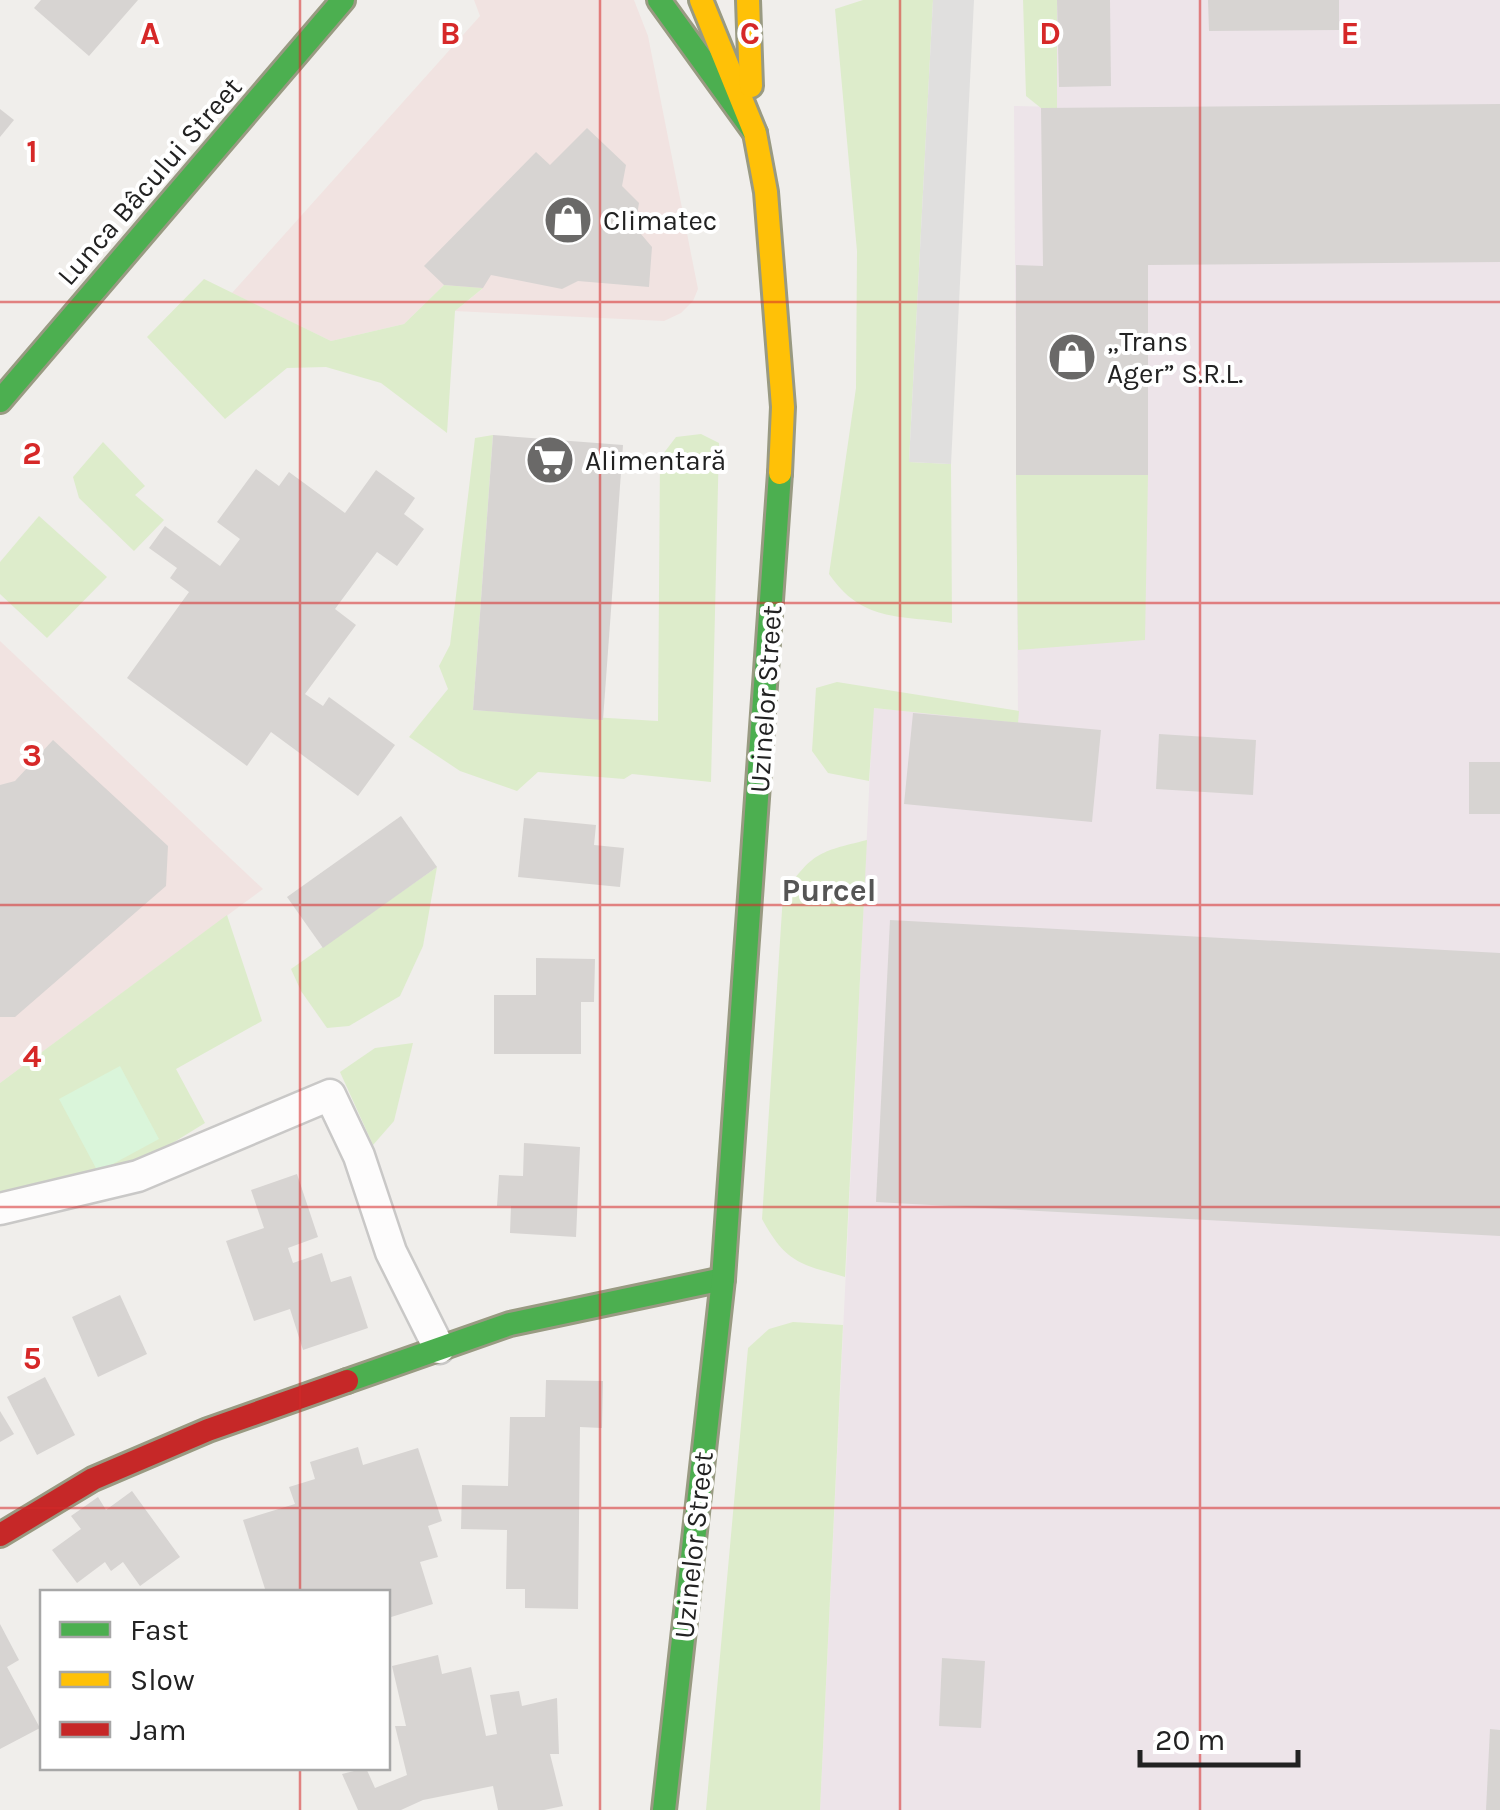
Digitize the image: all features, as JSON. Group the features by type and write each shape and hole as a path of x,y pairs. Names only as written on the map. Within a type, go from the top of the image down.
{"street":[{"name":"Lunca Bâcului Street","path":"0,401 343,0"},
{"path":"659,0 753,126"},
{"name":"Uzinelor Street","path":"701,0 753,126"},
{"name":"Uzinelor Street","path":"664,1810 723,1279 783,407 781,340 766,192 753,126 748,0"},
{"path":"751,55 765,0"},
{"path":"0,1535 92,1479 154,1452 439,1348 510,1324 723,1279"}],"lane":[{"path":"0,1208 138,1176 330,1095 359,1156 391,1252 439,1348"}],"shaded area":[{"path":"474,0 634,0 648,36 698,289 693,301 681,313 664,321 455,311 482,289 444,285 404,324 331,341 232,293 480,16"},
{"path":"933,0 974,0 951,464 909,462"},
{"path":"1057,0 1500,0 1500,1810 820,1810 873,708 1018,722 1014,106 1057,107"},
{"path":"0,641 263,889 0,1083"}],"green space":[{"path":"863,0 933,0 909,462 951,464 952,623 883,614 855,601 829,574 856,388 857,251 835,9"},
{"path":"1023,0 1057,0 1057,108 1041,108 1026,96"},
{"path":"204,279 331,341 404,324 444,285 483,288 455,311 447,433 381,383 326,367 287,368 225,419 147,337"},
{"path":"701,434 719,443 711,782 632,774 624,779 538,772 517,791 460,771 409,737 448,689 439,666 450,645 475,438 493,435 473,710 658,721 660,458 676,437"},
{"path":"103,442 145,486 135,495 164,520 134,551 79,498 73,477"},
{"path":"1016,475 1148,475 1145,640 1018,650"},
{"path":"39,516 107,577 47,638 0,594 0,562"},
{"path":"837,682 1019,711 1018,723 874,708 869,781 828,773 812,751 816,688"},
{"path":"867,840 845,1277 796,1260 779,1245 762,1219 783,895 801,870 818,856"},
{"path":"437,867 423,946 400,996 349,1026 327,1028 291,969"},
{"path":"227,915 262,1021 176,1069 205,1123 158,1152 63,1188 0,1196 0,1083"},
{"path":"413,1043 394,1121 373,1145 340,1072 375,1048"},
{"path":"120,1066 159,1139 98,1172 59,1099"},
{"path":"793,1322 843,1325 820,1810 706,1810 748,1348 769,1329"}],"building":[{"path":"41,0 138,0 89,56 34,8"},
{"path":"1057,0 1110,0 1111,86 1059,87"},
{"path":"1208,0 1339,0 1339,30 1209,31"},
{"path":"1500,104 1500,262 1148,265 1148,475 1016,475 1016,265 1043,266 1041,108"},
{"path":"0,109 14,120 0,137"},
{"path":"587,128 626,165 622,186 639,203 635,227 652,247 649,287 578,281 562,289 491,275 483,288 444,285 424,266 536,152 550,165"},
{"path":"493,435 623,445 603,720 473,710"},
{"path":"256,469 279,486 289,472 345,513 376,470 415,498 404,514 424,529 397,566 377,552 335,609 356,625 305,694 323,706 329,697 395,745 358,796 271,732 247,766 127,678 189,592 170,578 177,568 149,548 165,526 220,566 240,539 217,522"},
{"path":"913,713 1101,730 1092,822 904,804"},
{"path":"1159,734 1256,740 1253,795 1156,789"},
{"path":"53,740 168,846 166,886 15,1017 0,1017 0,785 15,781"},
{"path":"1469,762 1500,762 1500,814 1469,814"},
{"path":"401,816 437,867 323,948 287,897"},
{"path":"524,818 596,825 594,845 624,848 620,887 518,877"},
{"path":"890,920 1500,953 1500,1236 876,1202"},
{"path":"536,958 595,959 594,1002 581,1002 581,1054 494,1054 494,995 536,995"},
{"path":"524,1143 580,1147 576,1237 510,1233 511,1206 497,1206 499,1175 523,1176"},
{"path":"297,1174 318,1237 288,1248 293,1263 322,1253 331,1282 351,1276 368,1328 303,1350 290,1309 254,1321 226,1241 264,1228 251,1190"},
{"path":"120,1295 147,1354 98,1377 72,1317"},
{"path":"45,1377 75,1435 37,1455 7,1397"},
{"path":"546,1380 603,1381 602,1428 580,1427 578,1609 525,1608 525,1589 506,1589 507,1530 461,1529 462,1485 508,1486 510,1417 545,1417"},
{"path":"0,1411 14,1434 0,1442"},
{"path":"358,1447 363,1465 418,1448 442,1521 428,1526 438,1557 420,1562 433,1604 390,1617 390,1590 265,1590 243,1520 295,1504 289,1487 315,1479 310,1462"},
{"path":"132,1491 180,1557 140,1586 123,1562 111,1571 105,1562 77,1583 52,1550 81,1529 71,1516 98,1497 106,1510"},
{"path":"0,1624 19,1660 7,1667 40,1728 0,1749"},
{"path":"438,1655 442,1674 471,1667 486,1736 497,1734 490,1695 519,1691 522,1706 557,1698 559,1754 550,1754 563,1806 498,1810 493,1786 423,1800 401,1810 358,1810 342,1774 367,1770 375,1788 407,1775 395,1726 406,1726 392,1666"},
{"path":"942,1658 985,1661 981,1728 939,1726"},
{"path":"1490,1729 1500,1730 1500,1810 1486,1810"}],"traffic: fast":[{"path":"0,401 343,0"},
{"path":"659,0 755,133"},
{"path":"664,1810 723,1279 780,473"},
{"path":"347,1381 510,1324 723,1279"}],"traffic: slow":[{"path":"701,0 755,133 766,192 783,407 780,473"},
{"path":"748,0 751,86"}],"traffic: jam":[{"path":"0,1535 93,1479 208,1430 347,1381"}],"place":[{"name":"Climatec","path":"568,220"},
{"name":"„Trans Ager” S.R.L.","path":"1072,357"},
{"name":"Alimentară","path":"550,460"}],"district":[{"name":"Purcel","path":"829,890"}]}
